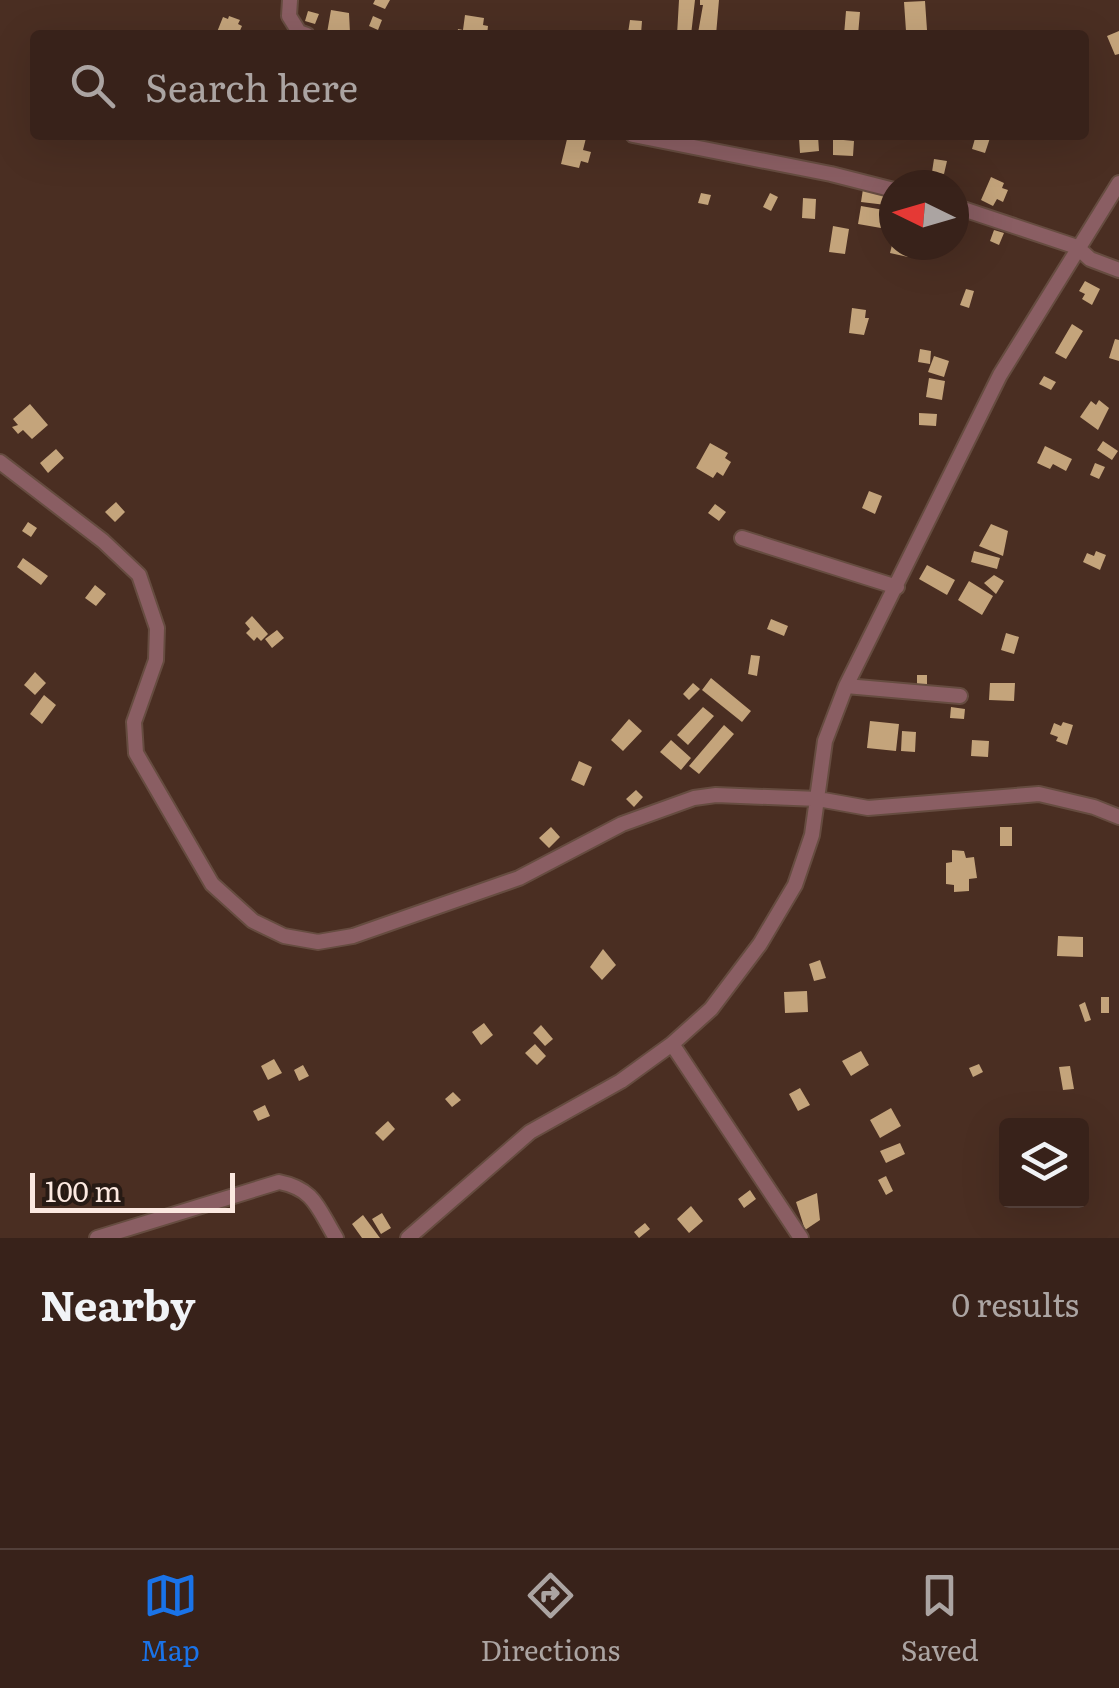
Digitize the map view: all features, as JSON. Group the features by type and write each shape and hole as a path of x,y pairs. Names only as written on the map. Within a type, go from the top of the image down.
{"street":[{"path":"290,0 289,16 297,30"},
{"path":"658,140 879,186"},
{"path":"408,1238 530,1132 621,1081 672,1044 736,979 795,885 812,835 824,741 846,686 1000,376 1076,247 1119,183"},
{"path":"969,211 1076,247 1090,260 1119,270"},
{"path":"0,462 103,541 139,574 158,628 156,660 134,722 136,754 212,884 253,921 284,936 318,942 353,936 519,878 622,824 694,798 716,795 818,799 868,808 1039,794 1119,817"},
{"path":"742,538 897,587"},
{"path":"846,686 960,696"},
{"path":"672,1044 801,1238"},
{"path":"97,1238 279,1182 297,1186 311,1195 336,1238"}],"building":[{"path":"375,0 390,0 385,9 373,4"},
{"path":"679,0 695,0 692,30 677,30"},
{"path":"700,0 719,0 716,30 699,30"},
{"path":"925,1 927,30 906,30 904,2"},
{"path":"331,10 349,13 350,30 328,30"},
{"path":"308,11 319,14 315,24 305,21"},
{"path":"846,11 860,12 858,30 844,30"},
{"path":"465,15 484,18 483,25 488,26 488,30 463,30"},
{"path":"229,16 240,20 240,30 218,30 223,17"},
{"path":"373,16 382,20 378,30 369,26"},
{"path":"630,20 642,21 641,30 628,30"},
{"path":"1119,31 1119,54 1115,55 1107,36"},
{"path":"567,140 586,140 583,150 591,152 588,163 581,161 579,168 561,164"},
{"path":"799,140 818,140 819,151 800,153"},
{"path":"833,140 854,141 853,156 833,155"},
{"path":"975,140 989,140 985,153 972,149"},
{"path":"934,159 947,161 945,170 932,170"},
{"path":"991,177 1004,183 1002,188 1008,190 1003,202 997,199 993,206 981,200"},
{"path":"863,189 879,191 879,204 861,202"},
{"path":"701,193 711,195 708,205 698,203"},
{"path":"770,193 778,197 771,211 763,207"},
{"path":"803,198 816,199 815,219 802,218"},
{"path":"861,206 879,209 879,228 858,224"},
{"path":"833,226 849,229 845,254 829,252"},
{"path":"994,230 1004,233 999,245 990,241"},
{"path":"1085,281 1100,289 1092,305 1082,299 1085,294 1079,291"},
{"path":"966,289 974,291 969,308 960,305"},
{"path":"852,308 866,310 865,318 869,318 864,335 849,333"},
{"path":"1072,324 1083,331 1066,359 1055,353"},
{"path":"1115,339 1119,340 1119,361 1109,358"},
{"path":"920,349 931,351 930,364 918,362"},
{"path":"934,356 949,361 944,377 928,372"},
{"path":"1044,376 1056,382 1051,390 1039,384"},
{"path":"929,378 945,381 942,400 926,397"},
{"path":"1099,400 1109,408 1098,430 1080,417 1091,401 1096,405"},
{"path":"30,404 48,425 32,439 23,430 18,434 12,427 18,425 13,419"},
{"path":"919,413 937,414 936,426 919,425"},
{"path":"1103,441 1118,451 1112,460 1097,450"},
{"path":"710,443 728,453 725,458 731,462 723,476 717,472 713,478 696,468"},
{"path":"1045,446 1072,459 1066,471 1053,464 1050,469 1037,463"},
{"path":"56,449 64,458 48,473 40,463"},
{"path":"1095,463 1105,467 1099,479 1090,475"},
{"path":"869,491 882,496 875,514 862,508"},
{"path":"116,502 125,512 115,522 105,512"},
{"path":"715,504 726,512 719,521 708,513"},
{"path":"28,522 37,528 31,537 22,531"},
{"path":"991,524 1008,531 1003,556 979,546"},
{"path":"974,551 1000,558 997,569 971,562"},
{"path":"1096,551 1106,555 1100,570 1083,562 1087,553 1094,556"},
{"path":"23,558 48,576 41,585 17,567"},
{"path":"927,565 955,580 947,595 919,579"},
{"path":"994,575 1004,581 996,594 984,583"},
{"path":"969,581 993,596 982,615 958,600"},
{"path":"95,585 106,594 96,606 85,598"},
{"path":"252,616 268,634 261,641 257,637 254,641 246,633 250,629 245,623"},
{"path":"771,619 788,626 784,636 767,629"},
{"path":"277,630 284,638 272,648 265,639"},
{"path":"1006,633 1019,637 1014,654 1001,650"},
{"path":"751,655 760,656 757,676 748,674"},
{"path":"35,672 46,683 35,695 24,685"},
{"path":"917,675 927,675 927,689 917,689"},
{"path":"711,678 751,711 742,722 702,690"},
{"path":"693,683 700,689 689,700 683,694"},
{"path":"990,683 1015,683 1014,701 989,700"},
{"path":"44,695 56,705 42,724 30,714"},
{"path":"703,707 714,716 688,745 677,735"},
{"path":"951,707 965,709 964,719 950,718"},
{"path":"629,719 642,731 623,751 611,740"},
{"path":"870,721 899,724 896,751 867,748"},
{"path":"1063,722 1073,725 1067,745 1050,734 1054,723 1061,726"},
{"path":"724,725 734,734 699,774 689,766"},
{"path":"902,731 916,732 915,752 901,751"},
{"path":"671,740 691,758 681,770 660,752"},
{"path":"972,740 989,741 988,757 971,756"},
{"path":"579,761 592,767 584,786 571,780"},
{"path":"636,790 643,797 634,807 626,799"},
{"path":"551,827 560,837 549,848 539,838"},
{"path":"1000,827 1012,827 1012,846 1000,846"},
{"path":"952,850 964,851 966,858 974,857 977,878 969,879 969,891 954,892 954,885 946,884 946,863 952,862"},
{"path":"1058,936 1083,937 1083,957 1057,956"},
{"path":"603,949 616,965 602,980 590,967"},
{"path":"820,960 826,978 814,981 809,964"},
{"path":"807,991 808,1012 785,1013 784,992"},
{"path":"1101,997 1109,997 1109,1013 1101,1013"},
{"path":"1085,1002 1091,1020 1085,1022 1079,1005"},
{"path":"484,1023 493,1035 481,1045 472,1032"},
{"path":"541,1025 553,1039 545,1046 533,1033"},
{"path":"535,1044 546,1056 537,1065 525,1053"},
{"path":"861,1051 869,1065 851,1076 842,1061"},
{"path":"274,1059 282,1073 268,1080 261,1066"},
{"path":"979,1064 983,1072 973,1077 969,1068"},
{"path":"303,1065 309,1076 299,1081 294,1070"},
{"path":"1070,1066 1074,1089 1063,1090 1059,1067"},
{"path":"800,1088 810,1105 798,1111 789,1094"},
{"path":"453,1092 461,1100 452,1107 445,1099"},
{"path":"265,1105 270,1116 258,1121 253,1111"},
{"path":"891,1108 901,1126 880,1138 870,1120"},
{"path":"388,1121 395,1129 383,1141 375,1133"},
{"path":"900,1143 905,1154 886,1163 880,1151"},
{"path":"886,1176 893,1191 886,1195 878,1180"},
{"path":"750,1190 756,1199 744,1208 738,1199"},
{"path":"817,1193 820,1220 805,1230 796,1202"},
{"path":"691,1206 703,1221 689,1233 677,1219"},
{"path":"382,1213 391,1228 381,1234 372,1219"},
{"path":"363,1215 380,1238 362,1238 352,1224"},
{"path":"645,1223 650,1229 639,1238 634,1232"}]}
